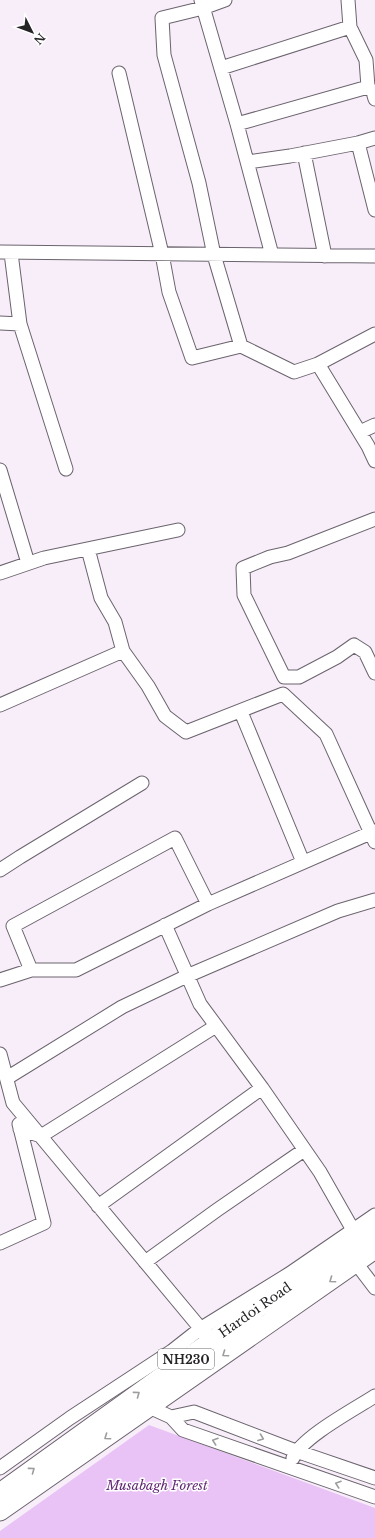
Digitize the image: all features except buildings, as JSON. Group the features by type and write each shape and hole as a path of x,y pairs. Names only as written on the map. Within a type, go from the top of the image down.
{"highway":[{"name":"Hardoi Road","path":"0,1493 206,1335 262,1304 375,1228"},
{"name":"Hardoi Road","path":"0,1511 375,1249"}],"street":[{"path":"225,0 202,4 162,18 164,55 199,183 214,255 241,346"},
{"path":"348,0 350,27 370,58 368,87 375,99"},
{"path":"202,4 248,162 272,256"},
{"path":"221,68 350,27"},
{"path":"119,73 162,254 169,292 192,358 241,346 294,372 318,364 375,334"},
{"path":"237,124 368,87"},
{"path":"248,162 358,143 375,138"},
{"path":"358,143 375,210"},
{"path":"304,153 325,256"},
{"path":"66,469 20,324 6,253 375,256"},
{"path":"0,323 20,324"},
{"path":"318,364 360,432 375,462"},
{"path":"360,432 375,425"},
{"path":"0,470 5,508 28,564"},
{"path":"375,519 288,553 270,557 243,568 244,595 284,677 299,677 337,657 354,645 365,652 375,673"},
{"path":"0,573 44,558 178,530"},
{"path":"0,980 31,970 76,970 208,904 303,862 374,835 326,734 283,694 241,712 186,732 165,716 148,686 123,651 115,622 101,598 88,549"},
{"path":"0,705 123,651"},
{"path":"241,712 303,862"},
{"path":"0,870 142,783"},
{"path":"31,970 13,926 175,838 208,904"},
{"path":"7,1078 122,1007 188,976 338,912 375,900"},
{"path":"165,925 200,1004 262,1088 320,1172 353,1230"},
{"path":"41,1136 216,1026"},
{"path":"0,1054 44,1223 0,1243"},
{"path":"98,1206 262,1088"},
{"path":"13,1103 206,1335"},
{"path":"20,1129 41,1136"},
{"path":"146,1262 217,1210 304,1150"},
{"path":"0,1468 70,1418 172,1351 206,1335 289,1274 375,1215"},
{"path":"356,1263 375,1288"},
{"path":"289,1467 296,1451 314,1435 375,1396"},
{"path":"149,1407 171,1417 183,1430 375,1497"},
{"path":"171,1417 194,1412 296,1451 375,1478"}],"green space":[{"name":"Musabagh Forest","path":"149,1425 375,1508 375,1538 0,1538 0,1531"}]}
